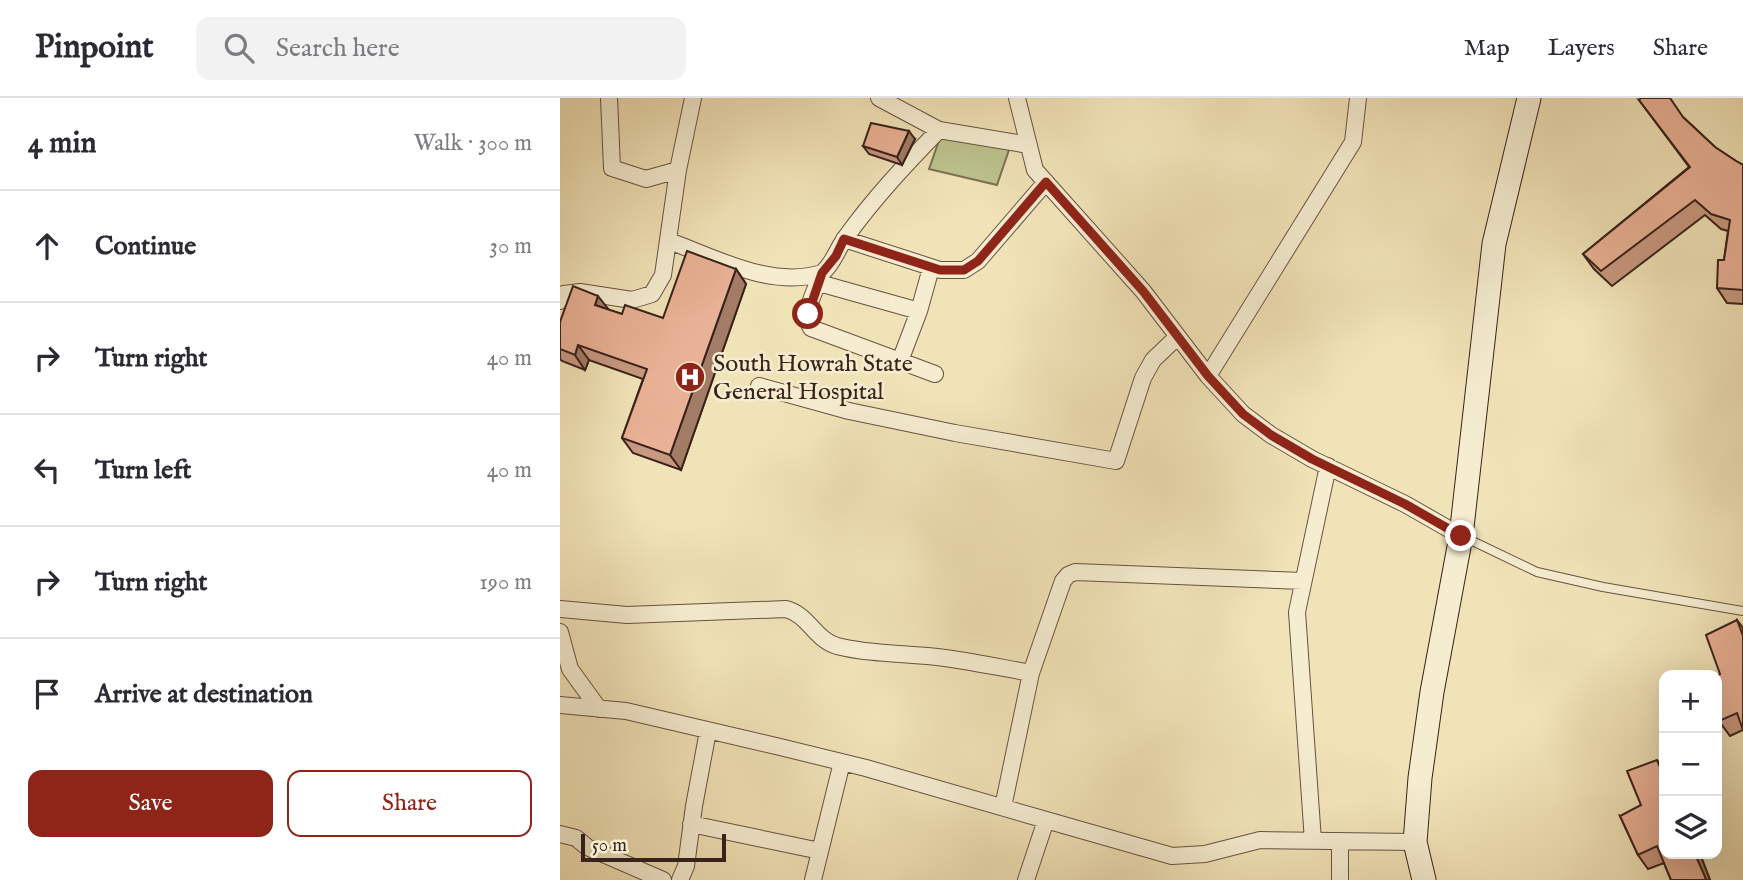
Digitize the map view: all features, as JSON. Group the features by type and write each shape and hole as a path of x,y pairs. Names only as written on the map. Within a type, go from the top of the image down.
{"street":[{"path":"609,98 612,168 646,179 678,170"},
{"path":"560,301 564,294 580,292 632,300 652,293 663,275 678,170 693,98"},
{"path":"879,98 939,131 1029,145"},
{"path":"1017,98 1035,170 1143,291 1208,376 1243,414 1271,435 1461,536"},
{"path":"1208,376 1353,142 1358,98"},
{"path":"1424,880 1415,842 1425,741 1461,536 1494,244 1529,98"},
{"path":"935,374 811,328 808,314 820,278 844,239 894,177 939,131"},
{"path":"844,239 931,268 953,271 972,267 1046,182"},
{"path":"669,241 758,274 820,278 919,311"},
{"path":"900,361 919,311 931,268"},
{"path":"759,386 849,411 1116,461 1143,378 1153,360 1177,337"},
{"path":"1314,841 1297,611 1328,466"},
{"path":"1003,807 1031,673 1063,581 1068,575 1075,572 1303,581"},
{"path":"560,609 627,615 786,609 798,612 817,636 837,645 947,658 1031,673"},
{"path":"560,632 570,669 599,709"},
{"path":"560,705 626,711 842,762 1172,856 1205,854 1260,841 1415,842"},
{"path":"680,880 686,866 708,731"},
{"path":"813,880 842,762"},
{"path":"1026,880 1046,820"},
{"path":"691,824 820,851"},
{"path":"560,834 576,838 587,847 663,880"},
{"path":"1340,841 1340,880"}],"lane":[{"path":"1461,536 1537,572 1603,587 1743,611"}],"green space":[{"path":"942,132 1013,138 997,185 929,169"}],"building":[{"path":"1670,98 1683,117 1715,147 1743,165 1743,290 1717,288 1718,260 1724,260 1730,220 1711,214 1695,200 1601,271 1583,254 1690,167 1639,100"},
{"path":"871,123 909,131 897,157 863,146"},
{"path":"687,251 736,269 670,455 622,438 647,369 578,345 575,355 560,349 560,322 573,286 598,296 595,305 622,314 625,305 663,318"},
{"path":"1737,620 1743,636 1743,730 1737,713 1722,720 1722,670 1719,670 1706,635"},
{"path":"1657,760 1659,765 1659,851 1657,846 1638,855 1620,816 1641,805 1627,771"},
{"path":"1662,859 1697,859 1706,879 1704,880 1671,880"}],"place":[{"name":"South Howrah State General Hospital","path":"690,377"}],"route":[{"path":"808,314 822,273 829,267 844,239 940,270 964,270 978,261 1046,182 1143,291 1208,376 1243,414 1271,435 1312,459 1405,504 1461,536"}]}
